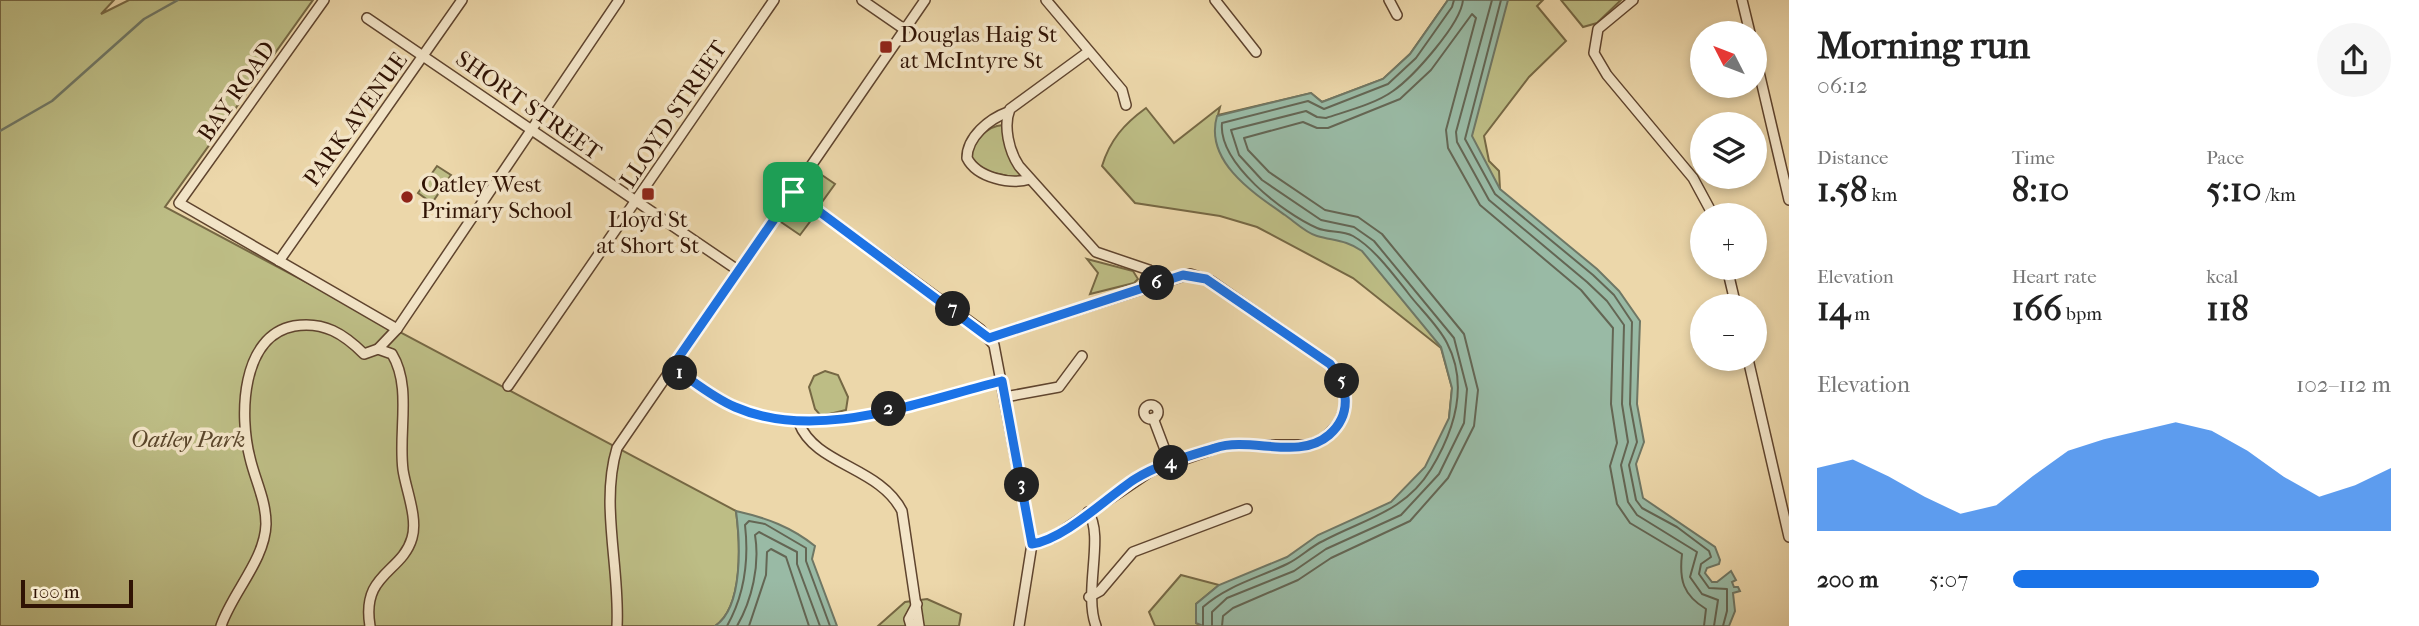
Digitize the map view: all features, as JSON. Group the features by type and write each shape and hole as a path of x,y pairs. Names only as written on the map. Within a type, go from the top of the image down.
{"street":[{"name":"BAY ROAD","path":"279,261 179,204 324,0"},
{"name":"PARK AVENUE","path":"279,261 462,0"},
{"path":"221,626 235,592 259,552 266,526 262,493 250,459 246,434 254,356 275,333 302,325 320,325 338,331 364,354 378,349 397,328 619,0"},
{"name":"LLOYD STREET","path":"508,386 774,0"},
{"path":"862,0 904,29"},
{"path":"617,626 619,590 609,475 617,447 925,0"},
{"path":"1046,0 1122,90 1126,105"},
{"path":"1215,0 1256,52"},
{"path":"1389,0 1397,15"},
{"path":"1633,0 1598,29 1593,44 1597,62 1693,178 1707,203"},
{"path":"1742,0 1747,21"},
{"name":"SHORT STREET","path":"367,18 738,271"},
{"path":"1030,179 1018,183 980,173 967,158 972,139 996,118 1008,113 1013,106 1088,52"},
{"path":"1765,98 1789,200"},
{"path":"1008,113 1011,151 1030,179 1096,252 1149,270 1164,281"},
{"path":"793,192 989,338 998,355 1032,544 1019,626"},
{"path":"279,261 397,328"},
{"path":"989,338 1190,275 1211,281 1330,364 1341,377 1346,400 1339,423 1316,443 1300,446 1225,445 1170,463 1144,474 1052,538 1032,544"},
{"path":"369,626 370,605 376,583 405,551 413,534 401,448 401,372 392,354 397,328"},
{"path":"378,349 392,354"},
{"path":"1005,397 1059,387 1082,356"},
{"path":"672,367 738,408 799,423 859,416 1002,381"},
{"path":"1751,371 1784,496 1789,537"},
{"path":"1153,418 1170,463"},
{"path":"799,423 813,443 879,483 897,501 902,511 919,626"},
{"path":"1089,597 1100,591 1133,552 1247,509"},
{"path":"1088,512 1095,527 1089,597 1096,626"},
{"path":"911,626 909,619 917,602"}],"green space":[{"name":"Oatley Park","path":"0,0 114,0 101,14 129,0 313,0 165,207 736,511 738,573 731,604 724,617 715,626 0,626"},
{"path":"1448,0 1543,0 1537,6 1566,41 1529,77 1484,136 1489,161 1499,171 1500,189 1449,418 1452,388 1441,348 1353,278 1257,227 1220,216 1135,203 1102,166 1119,133 1146,108 1174,143 1220,107 1218,115 1311,93 1322,102 1383,79 1410,54"},
{"path":"1561,0 1621,0 1597,23 1583,27"},
{"path":"1003,125 1010,158 1021,176 1017,178 985,171 971,158 974,146 981,136 991,128"},
{"path":"437,166 451,175 432,203 418,193"},
{"path":"816,171 835,184 822,202 808,191 809,181"},
{"path":"803,208 815,215 800,235 781,222 790,209"},
{"path":"1087,259 1133,271 1138,279 1134,283 1090,294 1098,273"},
{"path":"825,371 838,375 848,397 846,410 821,416 815,409 809,387 814,376"},
{"path":"1181,575 1219,585 1196,604 1196,623 1203,626 1155,626 1149,612"},
{"path":"927,599 961,614 959,626 878,626 905,602"}],"water":[{"path":"1448,0 1508,0 1472,136 1500,189 1597,269 1619,291 1640,321 1637,404 1644,442 1636,464 1643,498 1715,547 1719,564 1707,568 1705,573 1712,582 1717,582 1731,571 1736,580 1732,582 1734,587 1738,587 1740,591 1733,593 1735,611 1729,626 1203,626 1196,623 1196,604 1219,585 1287,557 1318,535 1391,502 1425,467 1449,418 1452,388 1441,347 1362,251 1309,232 1259,197 1234,174 1218,147 1215,132 1217,116 1311,93 1322,102 1383,79 1410,54"},
{"path":"736,511 778,524 815,546 812,559 837,626 715,626 731,604 738,573"}],"waterway":[{"path":"0,131 52,101 144,19 178,0"}],"place":[{"name":"Douglas Haig St at McIntyre St","path":"886,47"},
{"name":"Lloyd St at Short St","path":"648,194"},
{"name":"Oatley West Primary School","path":"407,197"}],"route":[{"path":"793,192 989,338 1183,275 1196,275 1211,281 1330,364 1341,377 1343,384 1346,400 1343,415 1335,430 1316,443 1300,446 1219,446 1151,471 1052,538 1032,544 1002,381 850,418 808,420 799,423 738,408 672,367 793,192"}]}
